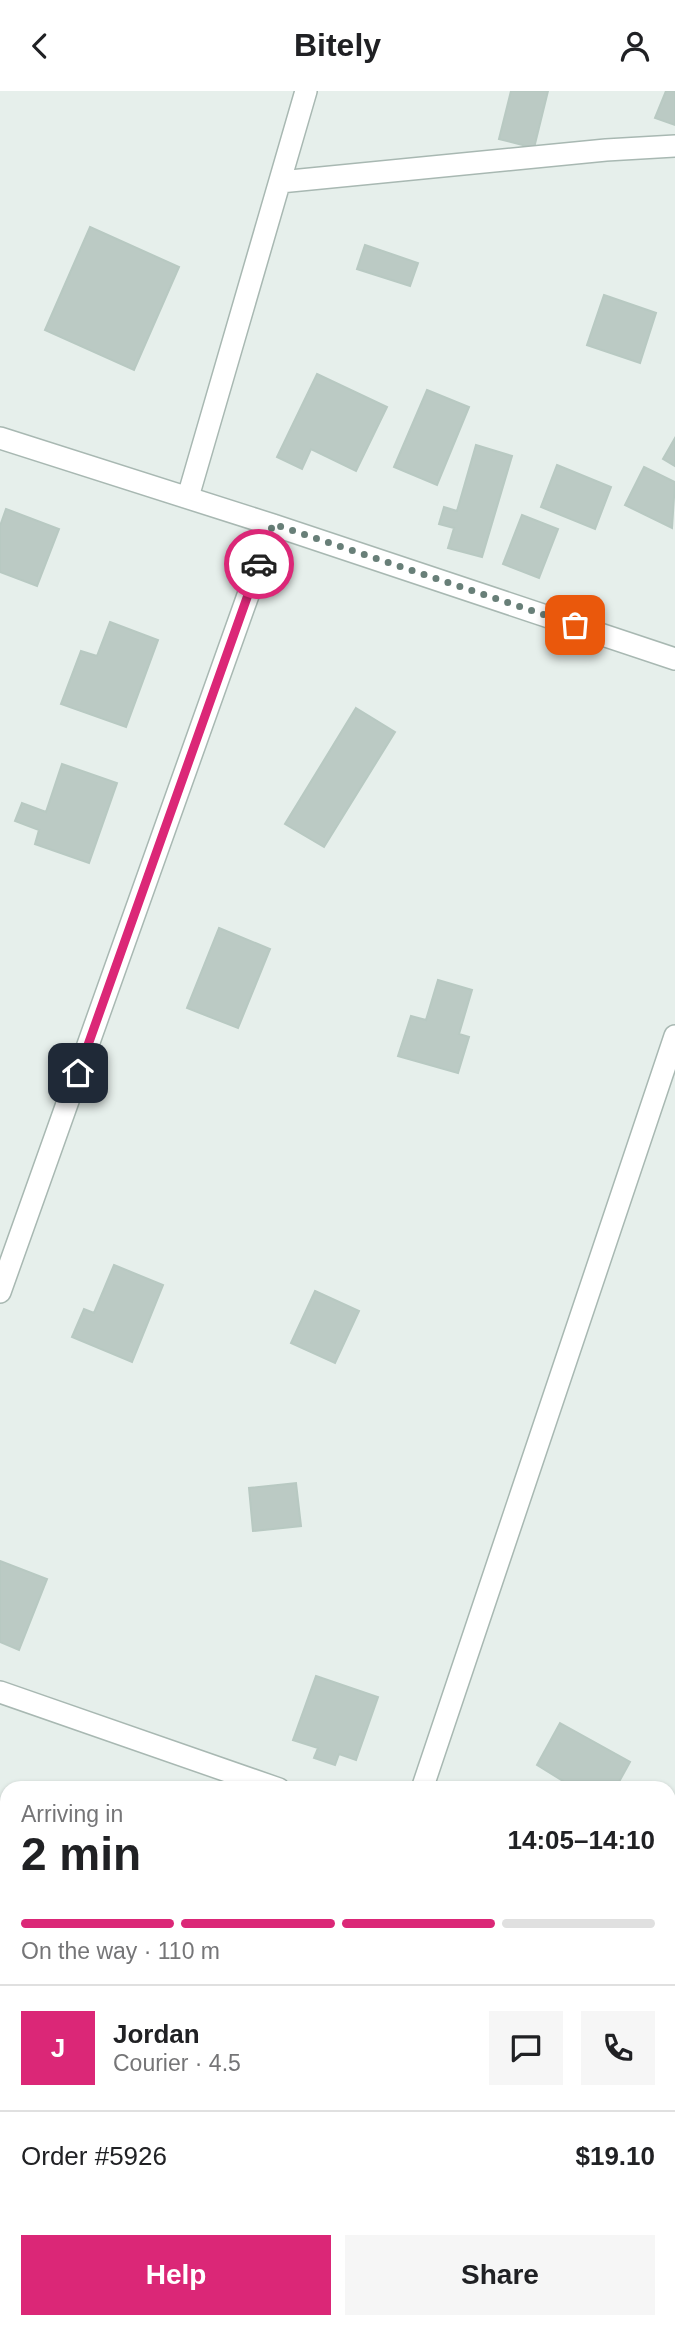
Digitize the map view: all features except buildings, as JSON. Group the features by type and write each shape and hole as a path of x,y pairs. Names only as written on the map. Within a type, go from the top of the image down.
{"street":[{"path":"188,497 306,91"},
{"path":"279,183 606,150 675,146"},
{"path":"0,438 273,524 675,659"},
{"path":"0,1292 273,524"},
{"path":"425,1781 675,1036"},
{"path":"0,1692 256,1781"}],"way so far":[{"path":"259,564 273,524 575,625"}],"route":[{"path":"78,1073 259,564"}]}
